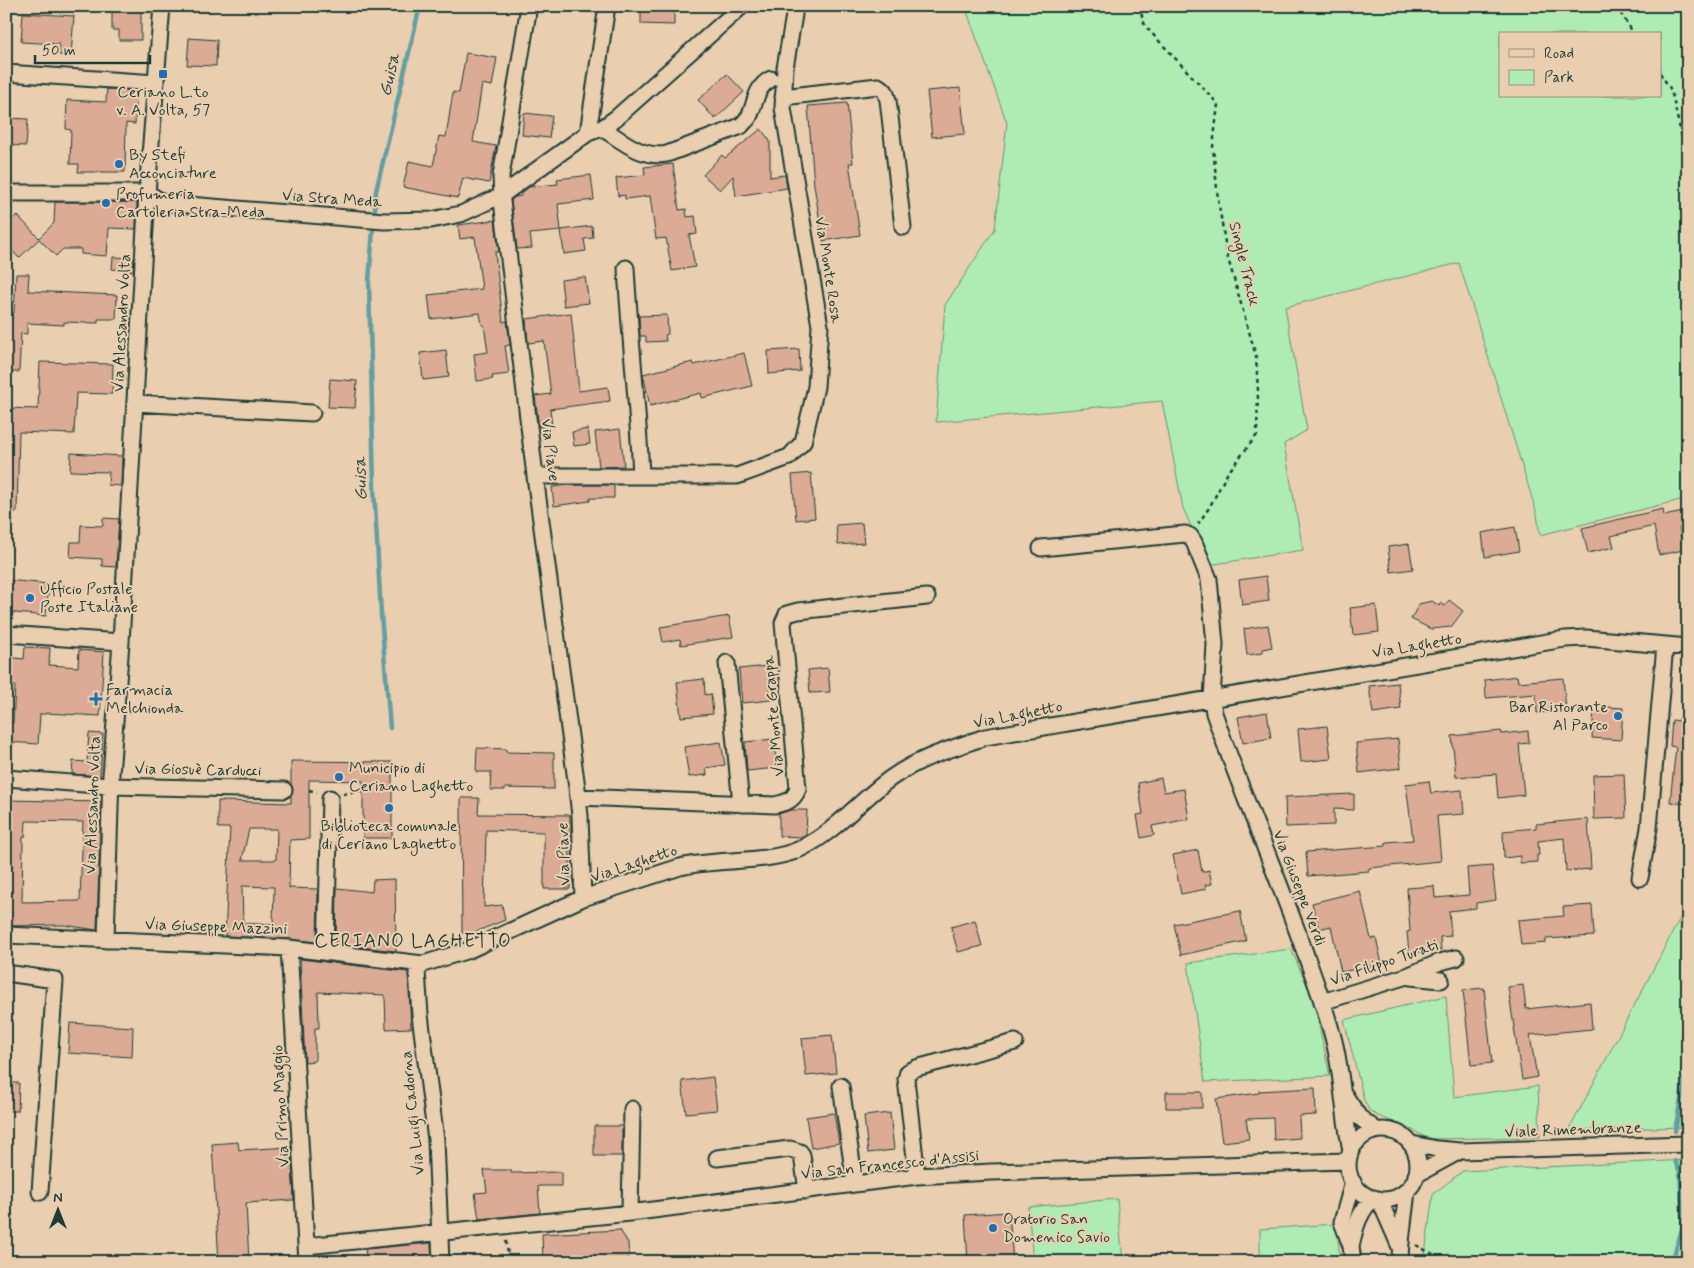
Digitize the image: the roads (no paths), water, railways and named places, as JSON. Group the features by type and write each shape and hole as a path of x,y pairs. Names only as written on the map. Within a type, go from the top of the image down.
{"street":[{"name":"Via Alessandro Volta","path":"106,940 110,786 121,642 147,193 162,6"},
{"name":"Via Piave","path":"530,6 501,176 502,195 535,476 578,797 583,898"},
{"path":"607,6 595,130 632,148 658,156 740,126 748,118 760,89 764,83 771,79"},
{"name":"Via Stra Meda","path":"6,193 147,193 164,203 384,221 431,220 461,214 502,195 595,130 616,118 742,6"},
{"name":"Via Monte Rosa","path":"535,476 737,476 788,457 803,442 816,387 820,326 783,108 785,68 794,15 793,6"},
{"path":"6,72 156,83"},
{"path":"783,96 878,86 885,91 888,100 902,227"},
{"path":"626,268 630,341 639,426 641,476"},
{"path":"135,402 312,413"},
{"name":"Via Giuseppe Verdi","path":"1041,548 1185,534 1190,536 1194,542 1209,579 1215,644 1212,700 1216,718 1286,899 1322,1002 1334,1043 1343,1092 1350,1156"},
{"name":"Via Monte Grappa","path":"578,797 775,805 790,801 798,789 783,623 787,614 798,610 927,597"},
{"path":"6,634 121,642"},
{"name":"Via Laghetto","path":"423,964 469,950 583,898 694,863 776,856 800,849 841,821 890,778 924,758 985,737 1565,639 1586,638 1688,647"},
{"path":"1640,878 1649,828 1665,645"},
{"path":"728,664 741,804"},
{"name":"Via Giosuè Carducci","path":"6,778 110,786 284,790"},
{"path":"326,952 330,798"},
{"name":"Via Giuseppe Mazzini","path":"6,935 289,948 423,964"},
{"name":"Via Primo Maggio","path":"289,948 307,1262"},
{"name":"Via Filippo Turati","path":"1322,1002 1407,976 1440,962 1456,958"},
{"name":"Via Luigi Cadorna","path":"423,964 417,971 420,1015 436,1140 441,1262"},
{"path":"6,973 55,980 40,1192"},
{"path":"1407,976 1441,980"},
{"path":"917,1176 906,1078 908,1072 916,1068 1016,1042"},
{"path":"841,1086 855,1184"},
{"name":"Via Giuseppe Verdi","path":"1343,1092 1359,1117 1376,1130"},
{"path":"630,1213 632,1109"},
{"path":"1376,1130 1396,1132 1407,1139 1412,1144 1417,1159 1416,1175 1407,1190 1404,1251 1377,1199 1362,1192 1350,1176 1350,1156 1361,1138 1376,1130"},
{"name":"Viale Rimembranze","path":"1412,1144 1437,1150 1460,1152 1688,1144"},
{"path":"717,1158 771,1151 796,1150 802,1155 806,1191"},
{"name":"Viale Rimembranze","path":"1416,1175 1460,1152"},
{"name":"Via San Francesco d'Assisi","path":"306,1246 630,1213 917,1176 1350,1156"},
{"path":"1352,1262 1351,1246 1342,1222 1353,1182"},
{"path":"1351,1246 1357,1221 1369,1203 1377,1199 1394,1198 1407,1190"}],"waterway":[{"name":"Guisa","path":"375,209 376,191 420,6"},
{"name":"Guisa","path":"373,229 369,282 374,487 390,728"},
{"path":"1675,1131 1688,1061"},
{"path":"1672,1262 1683,1226 1680,1172 1675,1161"}],"place":[{"name":"Ceriano L.to v. A. Volta, 57","path":"163,74"},
{"name":"By Stefi Acconciature","path":"119,164"},
{"name":"Profumeria Cartoleria Stra-Meda","path":"106,203"},
{"name":"Ufficio Postale Poste Italiane","path":"30,598"},
{"name":"Farmacia Melchionda","path":"96,699"},
{"name":"Bar Ristorante Al Parco","path":"1618,716"},
{"name":"Municipio di Ceriano Laghetto","path":"339,777"},
{"name":"Biblioteca comunale di Ceriano Laghetto","path":"389,808"},
{"name":"Oratorio San Domenico Savio","path":"993,1228"}],"district":[{"name":"CERIANO LAGHETTO","path":"413,941"}]}
